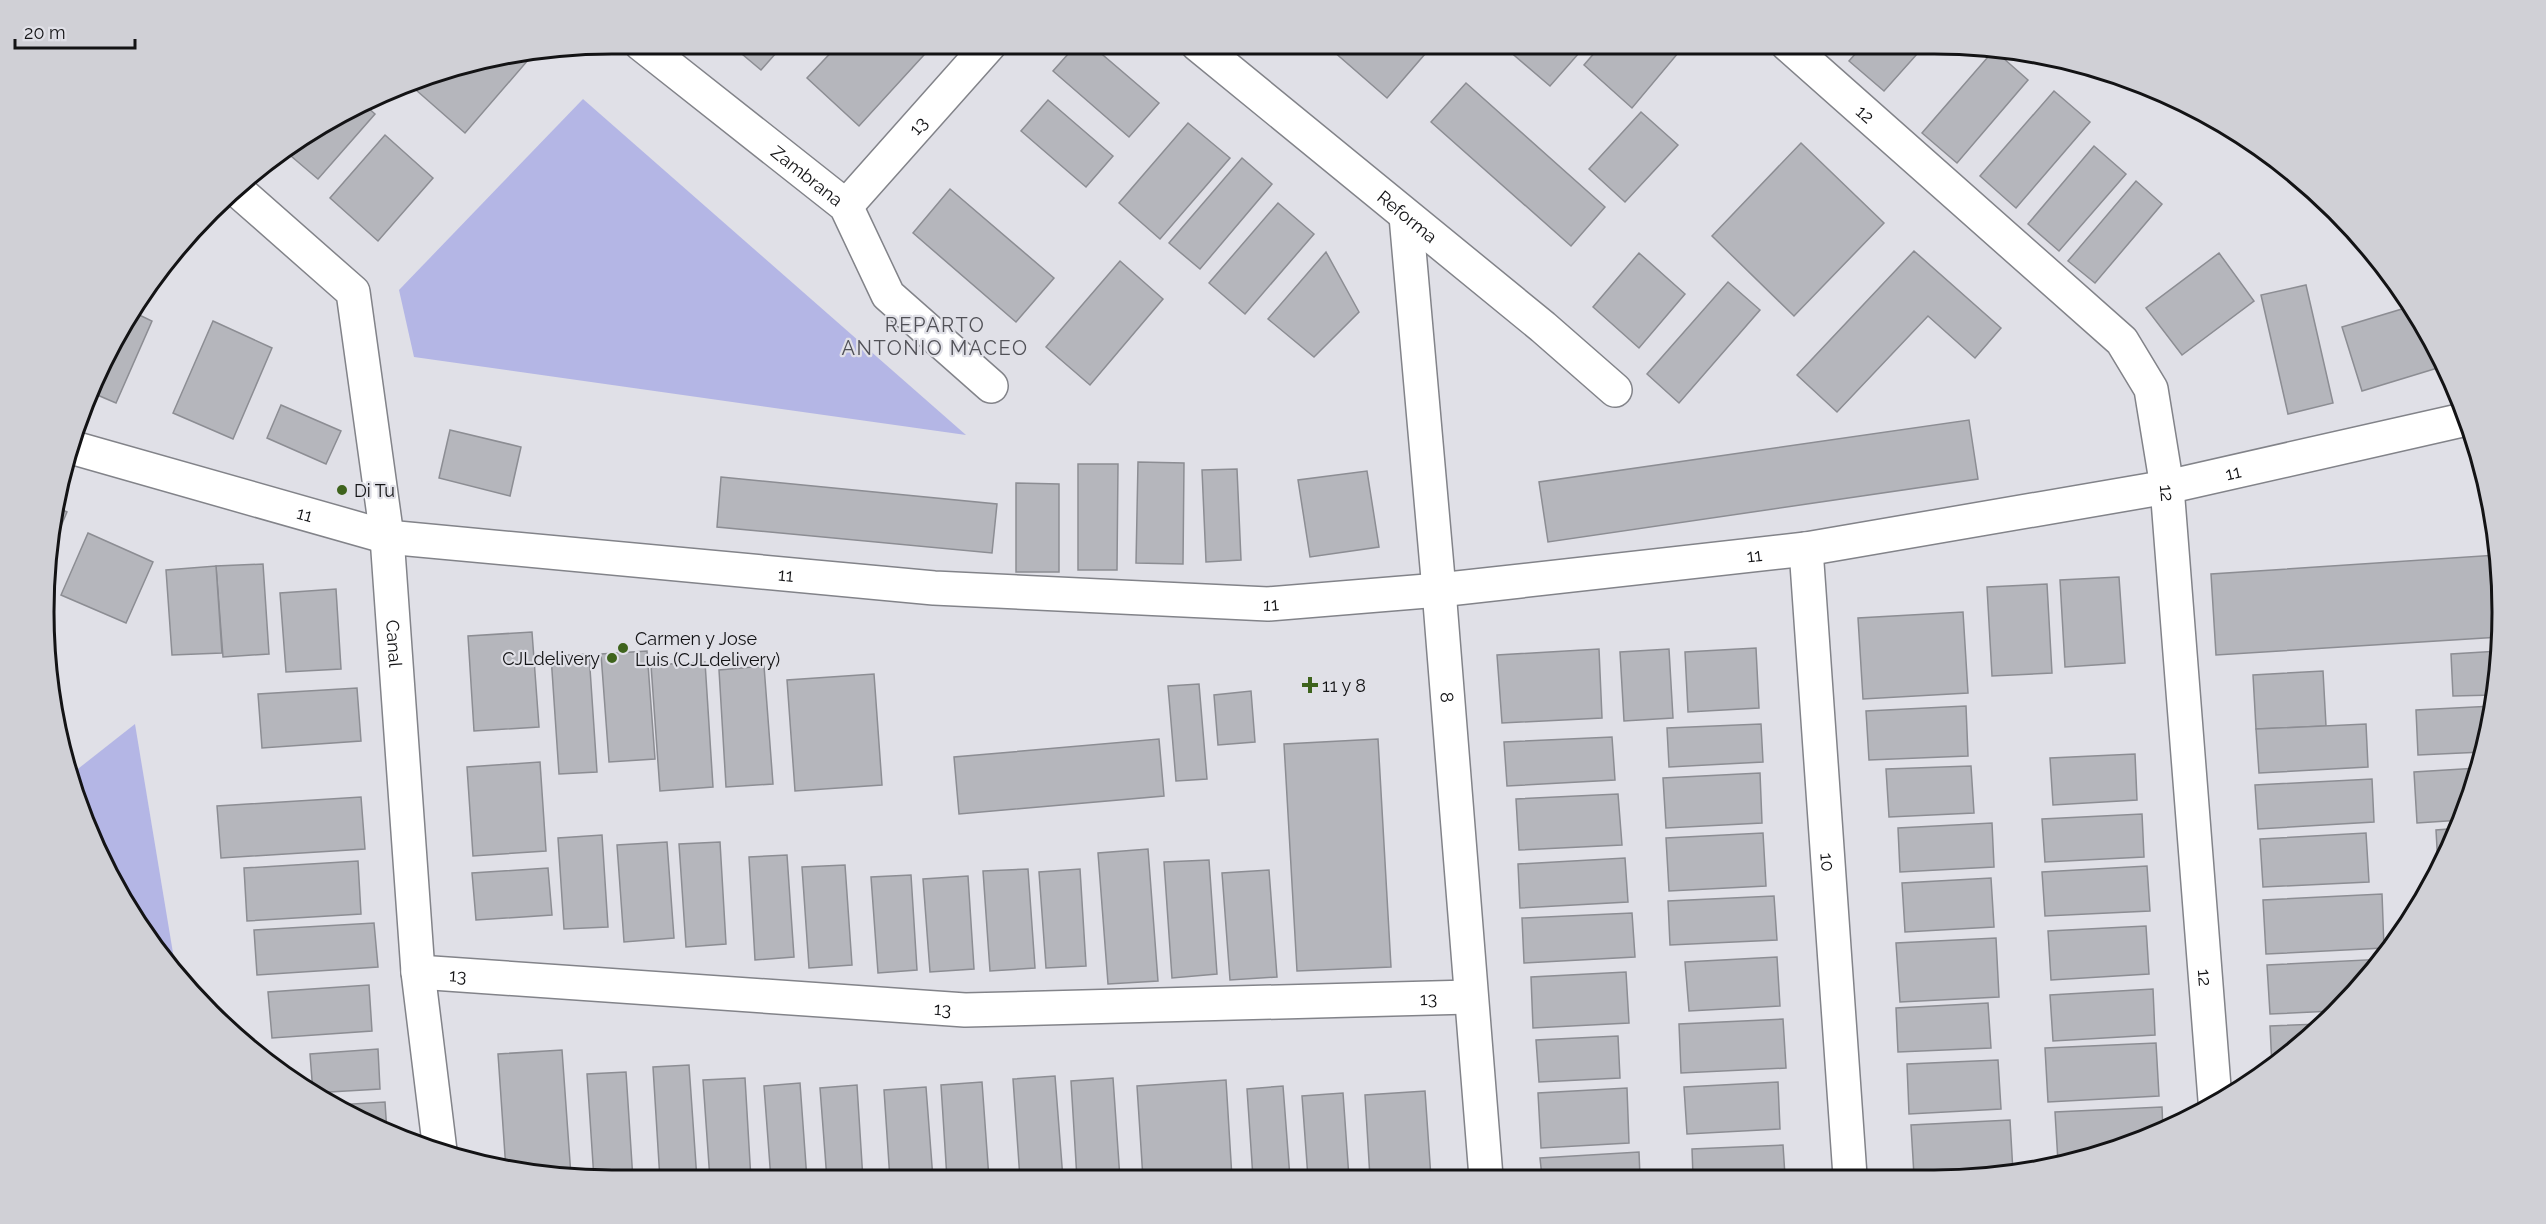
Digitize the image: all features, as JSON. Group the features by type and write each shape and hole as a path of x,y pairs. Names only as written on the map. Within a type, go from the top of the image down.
{"street":[{"name":"Zambrana","path":"654,54 846,206 888,295 991,386"},
{"name":"13","path":"846,206 981,54"},
{"name":"Reforma","path":"1209,54 1543,327 1615,390"},
{"name":"12","path":"1798,54 2122,341 2151,389 2166,487 2215,1093"},
{"name":"Canal","path":"242,194 353,292 387,537 418,972 439,1142"},
{"name":"8","path":"1406,216 1439,590 1485,1170"},
{"name":"11","path":"79,449 387,537 958,589 1268,604 1439,590 1806,549 2166,487 2458,421"},
{"name":"10","path":"1806,549 1850,1170"},
{"name":"13","path":"418,972 965,1010 1470,997"}],"shaded area":[{"path":"583,99 966,435 414,357 399,290"},
{"path":"135,724 174,958 148,922 112,859 96,826 77,769"}],"building":[{"path":"742,54 775,54 761,70"},
{"path":"830,54 925,54 859,126 807,78"},
{"path":"1068,54 1102,54 1159,103 1129,137 1053,71"},
{"path":"1336,54 1425,54 1387,98"},
{"path":"1513,54 1578,54 1550,86"},
{"path":"1593,54 1677,54 1632,108 1584,65"},
{"path":"1855,54 1917,54 1884,91 1849,61"},
{"path":"1988,57 2004,59 2028,80 1957,163 1922,133"},
{"path":"527,61 465,133 416,90 468,73"},
{"path":"1466,83 1605,207 1571,246 1431,122"},
{"path":"2054,91 2090,122 2016,208 1980,176"},
{"path":"1048,100 1113,156 1086,187 1021,131"},
{"path":"370,110 375,114 318,179 291,156 333,129"},
{"path":"1641,112 1678,145 1625,202 1589,169"},
{"path":"1188,123 1230,158 1160,239 1119,203"},
{"path":"385,135 433,178 378,241 330,198"},
{"path":"1801,143 1884,223 1794,316 1712,236"},
{"path":"2094,146 2126,174 2059,251 2028,224"},
{"path":"1242,158 1272,184 1200,269 1169,243"},
{"path":"2136,181 2162,204 2095,283 2068,261"},
{"path":"950,189 1054,278 1016,322 913,233"},
{"path":"1278,203 1314,234 1245,314 1209,283"},
{"path":"1914,251 2001,328 1975,358 1928,316 1837,412 1797,375"},
{"path":"1326,252 1359,312 1314,357 1268,319"},
{"path":"1639,253 1685,294 1639,348 1593,307"},
{"path":"2219,253 2254,301 2182,355 2146,308"},
{"path":"1120,261 1163,299 1090,385 1046,347"},
{"path":"1728,282 1760,310 1679,403 1647,374"},
{"path":"2306,285 2333,403 2288,414 2261,295"},
{"path":"2402,309 2436,369 2362,391 2342,327"},
{"path":"140,315 152,321 116,403 97,395"},
{"path":"213,321 272,348 233,439 173,413"},
{"path":"281,405 341,431 326,464 267,438"},
{"path":"1969,420 1978,479 1548,542 1539,482"},
{"path":"450,430 521,447 510,496 439,478"},
{"path":"1138,462 1184,463 1183,564 1136,563"},
{"path":"1078,464 1118,464 1117,570 1078,570"},
{"path":"1237,469 1241,560 1206,562 1202,470"},
{"path":"1367,471 1379,547 1310,557 1298,480"},
{"path":"721,477 997,504 992,553 717,527"},
{"path":"1016,483 1059,484 1059,572 1016,572"},
{"path":"64,510 67,512 61,526"},
{"path":"88,533 153,562 126,623 61,595"},
{"path":"2489,556 2491,638 2216,655 2211,574"},
{"path":"263,564 269,654 223,657 216,566"},
{"path":"216,566 222,653 172,655 166,570"},
{"path":"2119,577 2125,663 2065,667 2060,580"},
{"path":"2047,584 2052,673 1992,676 1987,587"},
{"path":"336,589 341,669 286,672 280,593"},
{"path":"1963,612 1968,693 1863,699 1858,618"},
{"path":"532,632 539,727 474,731 468,636"},
{"path":"1756,648 1759,708 1688,712 1685,652"},
{"path":"1599,649 1602,718 1502,723 1497,655"},
{"path":"1669,649 1673,718 1624,721 1620,652"},
{"path":"647,651 655,759 609,762 601,654"},
{"path":"2491,652 2485,695 2453,696 2451,654"},
{"path":"589,654 597,772 559,774 551,656"},
{"path":"705,662 713,787 660,791 651,665"},
{"path":"764,666 773,784 726,787 719,670"},
{"path":"2323,671 2326,726 2256,729 2253,675"},
{"path":"874,674 882,785 795,791 787,680"},
{"path":"1199,684 1207,779 1176,781 1168,686"},
{"path":"357,688 361,741 262,748 258,694"},
{"path":"1251,691 1255,742 1218,745 1214,695"},
{"path":"1966,706 1968,756 1869,760 1866,711"},
{"path":"2483,706 2474,752 2418,755 2416,710"},
{"path":"1761,724 1763,762 1669,767 1667,728"},
{"path":"2366,724 2368,767 2259,773 2256,729"},
{"path":"1612,737 1615,780 1507,786 1504,742"},
{"path":"1159,739 1164,796 959,814 954,757"},
{"path":"1378,739 1391,967 1297,971 1284,744"},
{"path":"2135,754 2137,800 2053,805 2050,758"},
{"path":"540,762 546,851 473,856 467,767"},
{"path":"1971,766 1974,813 1889,817 1886,769"},
{"path":"2469,769 2452,821 2417,823 2414,772"},
{"path":"1760,773 1762,823 1666,828 1663,778"},
{"path":"2372,779 2374,822 2258,829 2255,785"},
{"path":"1618,794 1622,845 1519,850 1516,799"},
{"path":"361,797 365,849 221,858 217,806"},
{"path":"2142,814 2144,857 2045,862 2042,819"},
{"path":"1992,823 1994,867 1900,872 1898,828"},
{"path":"2449,829 2437,852 2436,830"},
{"path":"1763,833 1766,886 1669,891 1666,838"},
{"path":"2366,833 2369,882 2263,887 2260,839"},
{"path":"602,835 608,927 564,929 558,838"},
{"path":"667,842 674,938 624,942 617,845"},
{"path":"720,842 726,944 686,947 679,844"},
{"path":"1148,849 1158,981 1108,984 1098,853"},
{"path":"787,855 794,957 755,960 749,857"},
{"path":"1625,858 1628,902 1520,908 1518,864"},
{"path":"1209,860 1217,974 1172,978 1164,862"},
{"path":"358,861 361,914 247,921 244,868"},
{"path":"845,865 852,965 809,968 802,867"},
{"path":"2147,866 2150,911 2045,916 2042,872"},
{"path":"548,868 552,915 476,920 472,873"},
{"path":"1028,869 1035,968 990,971 983,871"},
{"path":"1080,869 1086,966 1046,968 1039,872"},
{"path":"1269,870 1277,977 1230,980 1222,873"},
{"path":"911,875 917,970 878,973 871,877"},
{"path":"968,876 974,969 930,972 923,879"},
{"path":"1991,878 1994,927 1905,932 1902,883"},
{"path":"2382,894 2384,942 2380,948 2266,954 2263,900"},
{"path":"1774,896 1777,940 1670,945 1668,901"},
{"path":"1632,913 1635,957 1524,963 1522,918"},
{"path":"374,923 378,967 257,975 254,930"},
{"path":"2146,926 2149,974 2051,980 2048,931"},
{"path":"1996,938 1999,997 1900,1002 1896,943"},
{"path":"1777,957 1780,1006 1689,1011 1685,962"},
{"path":"2371,960 2324,1011 2270,1014 2267,965"},
{"path":"1626,972 1629,1023 1533,1028 1531,977"},
{"path":"369,985 372,1031 272,1038 268,992"},
{"path":"2153,989 2155,1035 2053,1041 2050,995"},
{"path":"1988,1003 1991,1048 1898,1052 1896,1008"},
{"path":"1783,1019 1786,1068 1681,1073 1679,1024"},
{"path":"2310,1024 2272,1057 2270,1026"},
{"path":"1618,1036 1620,1078 1539,1082 1536,1040"},
{"path":"2156,1043 2159,1096 2048,1102 2045,1048"},
{"path":"378,1049 380,1089 328,1092 312,1082 310,1054"},
{"path":"562,1050 570,1168 505,1159 498,1054"},
{"path":"1998,1060 2001,1109 1909,1114 1907,1064"},
{"path":"689,1065 696,1170 659,1170 653,1067"},
{"path":"626,1072 632,1170 593,1169 587,1074"},
{"path":"1055,1076 1062,1170 1019,1170 1013,1079"},
{"path":"745,1078 750,1170 709,1170 703,1080"},
{"path":"1113,1078 1119,1170 1076,1170 1071,1081"},
{"path":"1226,1080 1232,1170 1142,1170 1137,1086"},
{"path":"982,1082 988,1170 946,1170 941,1085"},
{"path":"1778,1082 1780,1129 1687,1134 1684,1087"},
{"path":"800,1083 806,1170 770,1170 764,1086"},
{"path":"857,1085 862,1170 826,1170 820,1088"},
{"path":"1283,1086 1289,1170 1252,1170 1247,1089"},
{"path":"926,1087 932,1170 889,1170 884,1090"},
{"path":"1627,1088 1629,1143 1541,1148 1538,1093"},
{"path":"1425,1091 1430,1170 1370,1170 1365,1095"},
{"path":"1343,1093 1348,1170 1307,1170 1302,1096"},
{"path":"385,1102 386,1122 365,1112 350,1104"},
{"path":"2162,1107 2163,1121 2113,1140 2058,1156 2055,1112"},
{"path":"2010,1120 2013,1164 1970,1169 1914,1170 1911,1125"},
{"path":"1783,1145 1785,1170 1693,1170 1692,1149"},
{"path":"1639,1152 1640,1170 1541,1170 1540,1158"}],"place":[{"name":"Di Tu","path":"342,490"},
{"name":"Carmen y Jose Luis (CJLdelivery)","path":"623,648"},
{"name":"CJLdelivery","path":"612,658"},
{"name":"11 y 8","path":"1310,685"}],"district":[{"name":"REPARTO ANTONIO MACEO","path":"935,336"}]}
